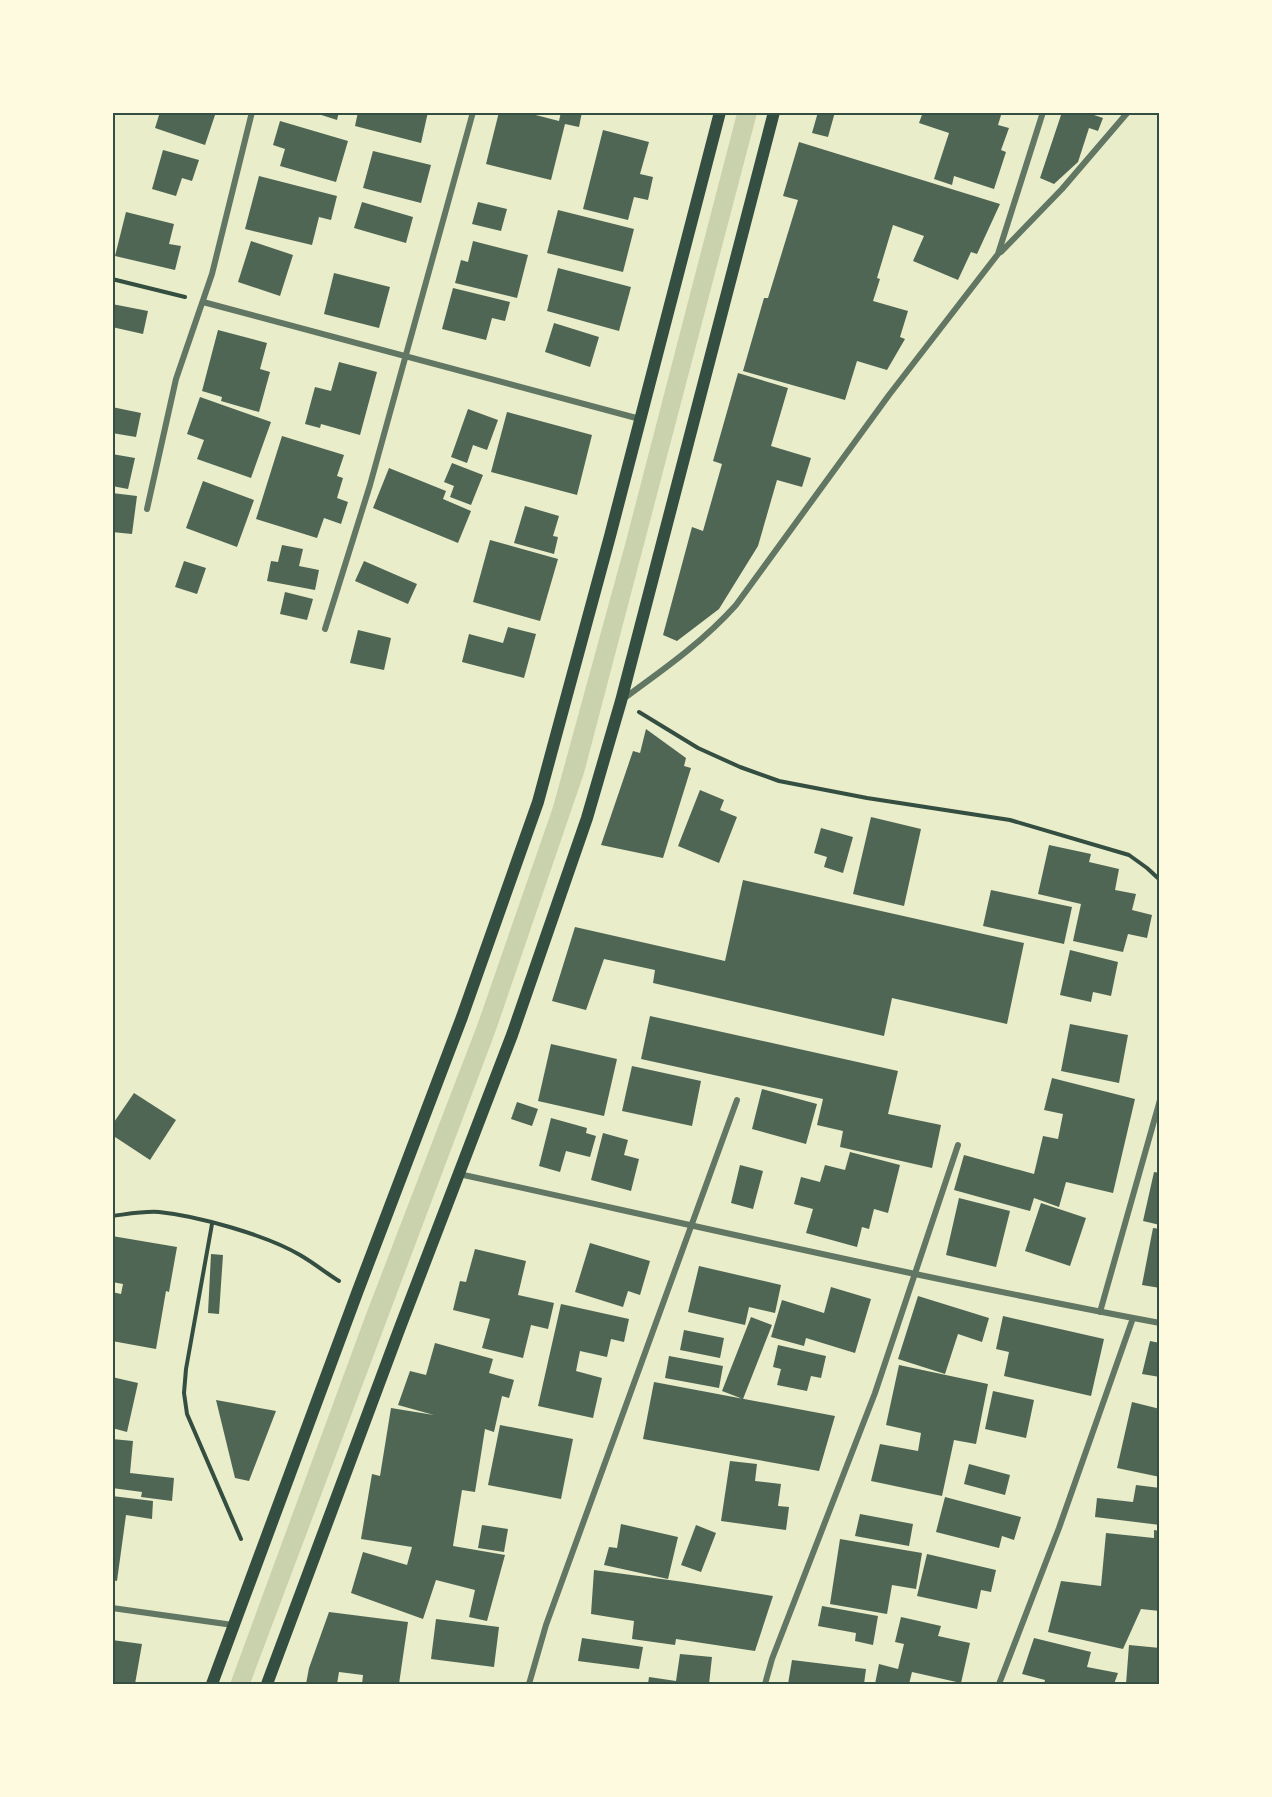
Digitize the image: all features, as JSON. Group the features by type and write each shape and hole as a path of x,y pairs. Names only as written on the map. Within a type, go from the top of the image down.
{"main road":[{"path":"212,1684 462,1017 538,802 720,112"},
{"path":"268,1684 458,1173 512,1035 600,777 774,112"}],"street":[{"path":"147,508 176,379 212,274 252,112"},
{"path":"325,629 370,485 473,112"},
{"path":"998,254 1044,112"},
{"path":"621,701 709,633 735,605 889,395 998,254 1062,189 1128,112"},
{"path":"203,302 640,420"},
{"path":"529,1684 546,1625 737,1100"},
{"path":"1100,1312 1160,1100"},
{"path":"765,1684 772,1659 874,1393 958,1145"},
{"path":"458,1173 915,1274 1160,1323"},
{"path":"999,1684 1059,1528 1133,1318"},
{"path":"112,1608 234,1625"}],"path":[{"path":"112,279 203,302"},
{"path":"621,701 698,748 740,768 779,781 867,798 1010,820 1129,855 1160,880"},
{"path":"112,1216 158,1212 263,1238 300,1255 357,1293"},
{"path":"213,1224 186,1369 184,1393 187,1414 255,1570"}],"green space":[{"path":"737,113 757,113 584,773 496,1030 250,1684 230,1684 365,1317 478,1023 553,807 626,541"}],"building":[{"path":"160,112 216,112 205,145 155,128"},
{"path":"312,112 339,112 337,120"},
{"path":"358,112 428,112 421,143 355,126"},
{"path":"499,112 524,112 559,121 561,112 582,112 579,127 565,124 551,180 486,164"},
{"path":"818,112 835,112 828,137 812,133"},
{"path":"923,112 1002,112 998,125 1009,128 1001,150 1006,152 994,189 954,176 952,185 934,179 949,133 919,123"},
{"path":"1062,112 1095,112 1094,115 1103,118 1098,131 1089,128 1078,162 1054,184 1040,178"},
{"path":"280,121 348,141 336,182 280,166 285,149 273,145"},
{"path":"603,130 649,142 640,174 653,177 648,200 634,197 628,220 583,209"},
{"path":"799,142 1000,204 977,254 971,252 958,280 913,261 924,236 893,225 877,278 880,279 873,301 908,311 900,337 905,339 887,370 857,361 845,400 743,371 764,298 768,298 798,200 783,196"},
{"path":"163,150 199,160 192,181 182,178 176,196 152,189"},
{"path":"373,151 431,165 421,203 363,188"},
{"path":"259,176 337,196 331,220 319,217 312,245 245,229"},
{"path":"362,202 413,217 406,243 354,228"},
{"path":"478,202 507,209 501,231 472,224"},
{"path":"558,210 634,229 623,272 547,253"},
{"path":"126,212 174,224 169,244 181,246 175,270 115,256"},
{"path":"251,241 293,255 280,296 238,282"},
{"path":"473,241 528,255 517,298 455,283 461,260 468,262"},
{"path":"558,268 631,287 619,331 547,311"},
{"path":"334,273 390,287 379,328 324,314"},
{"path":"453,288 510,302 505,321 492,318 486,340 442,329"},
{"path":"112,304 148,311 143,334 112,327"},
{"path":"554,323 599,337 590,367 545,352"},
{"path":"218,330 267,343 260,369 270,372 259,412 221,401 222,397 202,391"},
{"path":"339,362 377,372 360,435 321,424 320,428 305,424 315,387 331,391"},
{"path":"738,373 788,388 771,446 811,458 802,487 777,480 758,546 719,609 677,641 663,635 692,527 703,531 722,464 713,461"},
{"path":"200,397 271,422 251,478 197,459 204,440 187,434"},
{"path":"112,407 141,413 136,437 112,433"},
{"path":"468,409 498,420 487,450 473,445 467,463 451,457"},
{"path":"507,412 592,435 577,495 491,472"},
{"path":"282,436 344,455 337,476 343,478 337,498 348,502 341,524 324,518 317,538 256,519"},
{"path":"112,454 135,458 128,489 112,486"},
{"path":"452,463 483,475 471,505 450,497 454,486 444,482"},
{"path":"389,468 446,491 443,499 471,511 458,543 373,508"},
{"path":"203,481 254,500 237,547 186,528"},
{"path":"112,493 137,496 132,534 112,532"},
{"path":"525,506 559,516 553,536 558,537 554,554 514,543"},
{"path":"490,540 558,559 540,621 473,602"},
{"path":"282,545 303,549 299,566 319,570 315,590 267,581 271,561 278,562"},
{"path":"184,561 206,568 197,594 175,587"},
{"path":"364,561 417,584 408,604 355,581"},
{"path":"285,592 313,599 307,620 280,614"},
{"path":"508,627 536,634 524,678 462,662 469,634 503,643"},
{"path":"358,630 391,638 384,670 350,663"},
{"path":"646,729 686,758 684,766 691,768 663,858 601,845 633,751 640,753"},
{"path":"700,790 724,800 720,810 737,817 719,863 678,846"},
{"path":"871,817 921,829 904,906 853,894"},
{"path":"821,828 853,837 843,873 824,867 827,857 814,853"},
{"path":"1049,845 1091,854 1089,862 1119,869 1115,890 1136,894 1132,910 1152,915 1147,938 1128,934 1123,952 1073,941 1081,904 1038,894"},
{"path":"743,880 1024,943 1007,1024 892,998 884,1036 653,983 655,970 604,959 586,1010 552,1001 575,927 725,961"},
{"path":"991,890 1072,907 1064,944 983,926"},
{"path":"1070,950 1118,962 1111,996 1093,992 1091,1002 1060,995"},
{"path":"650,1016 898,1071 888,1114 941,1125 932,1168 840,1147 843,1131 817,1125 823,1099 641,1059"},
{"path":"1070,1024 1128,1035 1119,1083 1061,1071"},
{"path":"551,1044 617,1059 604,1116 538,1101"},
{"path":"632,1066 701,1081 692,1126 622,1111"},
{"path":"1052,1078 1135,1099 1113,1193 1066,1182 1059,1207 1034,1198 1030,1211 954,1190 964,1155 1034,1174 1043,1136 1058,1139 1063,1114 1044,1110"},
{"path":"762,1089 817,1104 806,1144 752,1129"},
{"path":"134,1093 176,1120 150,1160 112,1135 112,1125"},
{"path":"517,1102 538,1109 532,1126 511,1119"},
{"path":"551,1118 587,1128 586,1133 596,1136 590,1157 566,1151 560,1172 539,1166"},
{"path":"603,1133 628,1140 624,1155 639,1159 631,1191 591,1180"},
{"path":"850,1152 900,1165 888,1213 874,1209 869,1229 862,1227 857,1247 806,1233 813,1209 794,1204 801,1177 820,1182 825,1165 845,1170"},
{"path":"740,1165 763,1171 753,1209 731,1203"},
{"path":"1154,1172 1160,1173 1160,1225 1143,1221"},
{"path":"959,1198 1010,1211 996,1267 946,1255"},
{"path":"1041,1203 1086,1218 1070,1266 1025,1251"},
{"path":"1153,1228 1160,1229 1160,1288 1142,1285"},
{"path":"112,1236 177,1247 169,1292 166,1291 156,1349 112,1341 112,1292 121,1294 123,1284 112,1282"},
{"path":"590,1243 650,1261 640,1295 628,1291 623,1307 575,1292"},
{"path":"475,1249 526,1261 518,1295 554,1303 548,1329 531,1325 523,1358 482,1348 490,1319 453,1310 460,1281 466,1282"},
{"path":"211,1254 223,1255 219,1314 208,1313"},
{"path":"699,1266 781,1285 775,1313 749,1307 745,1325 688,1312"},
{"path":"831,1287 871,1299 855,1353 806,1338 804,1346 771,1337 782,1300 824,1313"},
{"path":"918,1296 989,1318 982,1342 958,1334 945,1374 898,1359"},
{"path":"561,1304 629,1319 624,1342 611,1339 607,1357 580,1351 576,1371 602,1378 593,1418 538,1406"},
{"path":"1003,1316 1104,1339 1091,1396 1004,1376 1009,1352 996,1349"},
{"path":"751,1317 772,1325 743,1399 722,1391"},
{"path":"684,1330 724,1338 720,1358 680,1350"},
{"path":"1150,1341 1160,1343 1160,1377 1142,1374"},
{"path":"435,1343 493,1359 489,1373 514,1380 509,1398 502,1396 494,1432 485,1429 475,1492 462,1490 453,1546 505,1555 487,1621 469,1617 475,1590 436,1580 423,1619 351,1593 363,1552 407,1565 412,1547 361,1539 372,1474 380,1476 391,1408 434,1415 398,1405 410,1371 426,1375"},
{"path":"778,1345 826,1356 821,1378 811,1376 807,1391 777,1385 781,1369 773,1367"},
{"path":"669,1356 723,1366 719,1388 665,1378"},
{"path":"899,1365 988,1384 976,1444 954,1440 942,1496 871,1481 880,1444 918,1451 921,1433 886,1425"},
{"path":"112,1377 138,1383 127,1432 112,1428"},
{"path":"654,1382 835,1416 819,1471 643,1439"},
{"path":"993,1391 1034,1400 1026,1438 985,1429"},
{"path":"216,1400 276,1411 249,1481 235,1478"},
{"path":"1132,1402 1160,1409 1160,1477 1117,1468"},
{"path":"500,1425 573,1439 561,1499 488,1485"},
{"path":"112,1439 133,1441 130,1473 174,1478 172,1501 141,1497 142,1492 112,1488"},
{"path":"730,1461 757,1464 755,1481 781,1484 778,1506 789,1507 786,1530 721,1521"},
{"path":"969,1464 1010,1475 1005,1495 964,1484"},
{"path":"1136,1485 1160,1488 1160,1525 1095,1517 1097,1498 1133,1502"},
{"path":"112,1496 153,1501 152,1519 126,1515 117,1581 112,1580"},
{"path":"945,1497 1021,1517 1014,1540 1002,1536 999,1548 936,1532"},
{"path":"860,1514 913,1524 909,1546 855,1536"},
{"path":"621,1524 678,1537 668,1579 604,1565 609,1547 617,1548"},
{"path":"482,1525 508,1529 504,1552 478,1548"},
{"path":"696,1525 716,1533 701,1572 681,1565"},
{"path":"1154,1530 1160,1531 1160,1611 1141,1609 1123,1649 1048,1632 1061,1581 1101,1586 1106,1533 1154,1538"},
{"path":"840,1539 922,1553 916,1589 892,1585 887,1614 830,1604"},
{"path":"927,1554 996,1570 991,1592 981,1590 977,1609 917,1596"},
{"path":"594,1570 773,1596 755,1651 676,1639 675,1645 632,1639 634,1621 591,1614"},
{"path":"822,1606 878,1616 873,1645 855,1641 856,1633 818,1626"},
{"path":"329,1612 408,1622 399,1684 362,1684 363,1675 339,1672 337,1684 306,1684 309,1668"},
{"path":"901,1617 941,1626 938,1636 970,1643 961,1683 912,1672 909,1684 875,1684 879,1664 898,1669 904,1644 895,1642"},
{"path":"436,1619 499,1627 494,1667 431,1659"},
{"path":"582,1638 643,1647 639,1669 578,1661"},
{"path":"1034,1638 1091,1652 1087,1667 1118,1673 1114,1684 1044,1684 1045,1680 1022,1674"},
{"path":"112,1640 142,1644 135,1684 112,1684"},
{"path":"1129,1645 1160,1648 1160,1684 1126,1684"},
{"path":"680,1654 712,1657 709,1684 648,1684 649,1677 676,1681"},
{"path":"792,1660 866,1669 864,1684 788,1684"}]}
